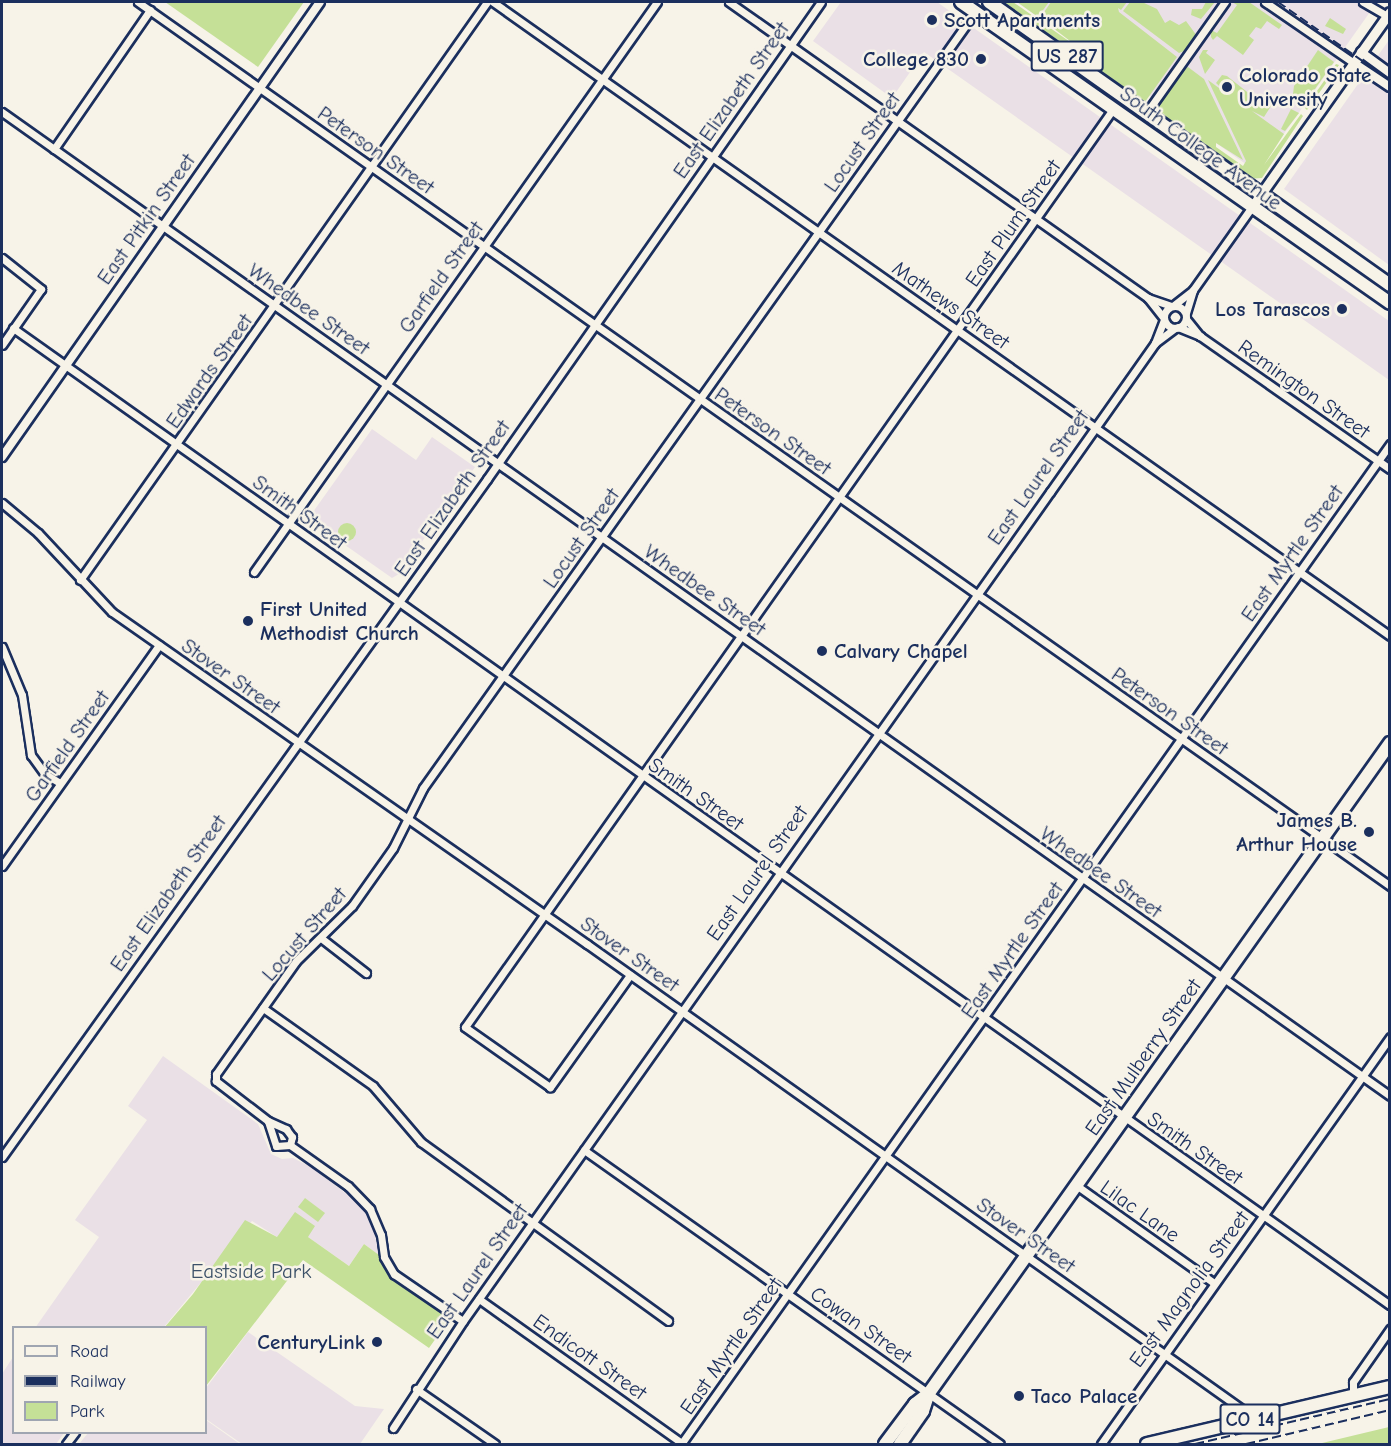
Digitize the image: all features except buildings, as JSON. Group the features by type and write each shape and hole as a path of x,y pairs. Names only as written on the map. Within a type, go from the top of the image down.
{"highway":[{"name":"South College Avenue","path":"961,2 1389,303"},
{"name":"South College Avenue","path":"989,2 1389,285"},
{"path":"975,12 995,13 1023,26"},
{"path":"1113,109 1126,104 1146,111"},
{"name":"East Mulberry Street","path":"885,1444 915,1404 928,1393 1389,743"},
{"name":"CO 14","path":"1147,1444 1389,1387"},
{"name":"East Mulberry Street","path":"900,1444 923,1411 928,1393"}],"main road":[{"path":"1251,208 1388,14"}],"street":[{"name":"Peterson Street","path":"138,2 1389,886"},
{"name":"East Pitkin Street","path":"2,457 320,2"},
{"name":"Edwards Street","path":"80,580 276,305 487,2"},
{"name":"Mathews Street","path":"493,2 1389,636"},
{"name":"Garfield Street","path":"254,572 657,2"},
{"path":"729,2 1148,298 1164,318"},
{"name":"East Elizabeth Street","path":"2,1157 497,464 821,2"},
{"path":"1146,111 1225,2"},
{"path":"1265,2 1389,87"},
{"path":"1363,2 1388,14"},
{"path":"54,149 150,10"},
{"name":"Locust Street","path":"268,1121 216,1081 216,1074 296,961 352,906 409,818 423,788 975,12"},
{"path":"1361,52 1389,73"},
{"name":"East Plum Street","path":"630,975 550,1087 465,1027 1113,109"},
{"name":"Whedbee Street","path":"2,112 1389,1096"},
{"path":"1148,298 1173,306 1193,290 1251,208"},
{"path":"2,258 41,289 2,345"},
{"path":"1186,316 1193,290"},
{"name":"Remington Street","path":"1173,306 1186,316 1200,336"},
{"name":"East Laurel Street","path":"393,1428 416,1389 463,1321 1155,343 1164,318 1173,306"},
{"name":"East Laurel Street","path":"1155,343 1176,328 1186,316"},
{"name":"Remington Street","path":"1164,318 1176,328 1200,336 1389,469"},
{"name":"Smith Street","path":"13,328 1389,1305"},
{"name":"East Myrtle Street","path":"682,1444 1389,444"},
{"name":"Stover Street","path":"2,502 30,525 104,605 544,913 1243,1410 1250,1419"},
{"name":"Garfield Street","path":"3,862 159,645"},
{"path":"2,647 22,695 31,754 45,774 60,783"},
{"path":"321,938 366,973"},
{"path":"263,1008 362,1077 421,1143 668,1321"},
{"name":"East Magnolia Street","path":"1101,1444 1163,1353 1389,1037"},
{"path":"268,1121 286,1129 292,1137 290,1145"},
{"path":"268,1121 276,1146 290,1145 348,1186 370,1209 381,1235 384,1257 394,1274 463,1321"},
{"name":"Cowan Street","path":"584,1150 1000,1444"},
{"name":"Lilac Lane","path":"1076,1185 1214,1283"},
{"name":"Endicott Street","path":"479,1299 682,1444"},
{"path":"1353,1395 1353,1382 1389,1329"},
{"path":"416,1389 495,1444"}],"shaded area":[{"path":"841,2 937,2 1389,321 1389,380 924,52 892,98 813,41"},
{"name":"Colorado State University","path":"1017,2 1377,2 1257,172"},
{"path":"1389,40 1389,265 1284,189"},
{"path":"372,429 416,460 432,437 475,467 399,574 392,578 308,519"},
{"path":"163,1056 258,1124 271,1154 282,1159 293,1158 309,1166 358,1202 373,1225 379,1255 364,1244 349,1266 308,1237 291,1246 252,1221 165,1326 36,1326 99,1237 75,1220 147,1120 128,1106"},
{"path":"248,1332 355,1406 384,1409 360,1444 242,1444 207,1420 207,1387"},
{"path":"12,1359 12,1434 63,1434 56,1444 2,1444 2,1374"},
{"path":"207,1421 240,1444 79,1444 87,1434 207,1434"}],"green space":[{"path":"165,2 304,2 258,67"},
{"path":"1004,2 1013,2 1083,51 1040,18 1051,2 1127,2 1121,10 1118,8 1119,12 1177,57 1145,102"},
{"path":"1017,2 1049,2 1038,17"},
{"path":"1130,2 1142,2 1157,9 1165,23 1170,20 1179,25 1186,21 1197,36 1187,50 1179,53 1123,11"},
{"path":"1206,2 1215,2 1201,19 1191,15 1192,9 1202,9"},
{"path":"1232,2 1249,2 1282,25 1279,29 1267,21 1261,29 1256,27 1249,36 1254,40 1243,55 1217,36 1213,40 1211,37 1211,30 1217,33 1237,5"},
{"path":"1330,18 1346,29 1343,34 1325,26"},
{"path":"1203,50 1208,50 1206,53 1215,60 1205,74 1199,57"},
{"path":"1318,50 1334,62 1303,106 1293,94 1294,86"},
{"path":"1336,64 1339,65 1307,110 1305,108"},
{"path":"1188,67 1204,79 1243,160 1216,143 1216,147 1243,166 1246,161 1208,80 1230,96 1216,83 1222,75 1227,76 1256,99 1263,96 1273,103 1264,117 1252,111 1284,134 1264,165 1301,114 1303,116 1262,178 1247,179 1243,171 1155,112 1181,71"},
{"path":"1291,109 1299,113 1285,131 1281,129"},
{"path":"347,523 353,526 356,532 353,538 347,541 341,538 338,532 341,526"},
{"path":"305,1198 325,1213 318,1222 298,1207"},
{"name":"Eastside Park","path":"295,1212 315,1226 308,1237 349,1266 364,1244 379,1255 390,1275 447,1317 446,1324 429,1348 303,1260 207,1385 207,1326 166,1326 193,1294 245,1220 277,1237"},
{"path":"1389,1427 1389,1444 1318,1444"}],"railway":[{"path":"1278,2 1390,80"},
{"path":"1195,1444 1390,1399"},
{"path":"1246,1444 1390,1410"}],"place":[{"name":"Scott Apartments","path":"932,20"},
{"name":"College 830","path":"981,59"},
{"name":"Colorado State University","path":"1227,87"},
{"name":"Los Tarascos","path":"1342,309"},
{"name":"First United Methodist Church","path":"248,621"},
{"name":"Calvary Chapel","path":"822,651"},
{"name":"James B. Arthur House","path":"1369,832"},
{"name":"CenturyLink","path":"377,1342"},
{"name":"Taco Palace","path":"1019,1396"}]}
